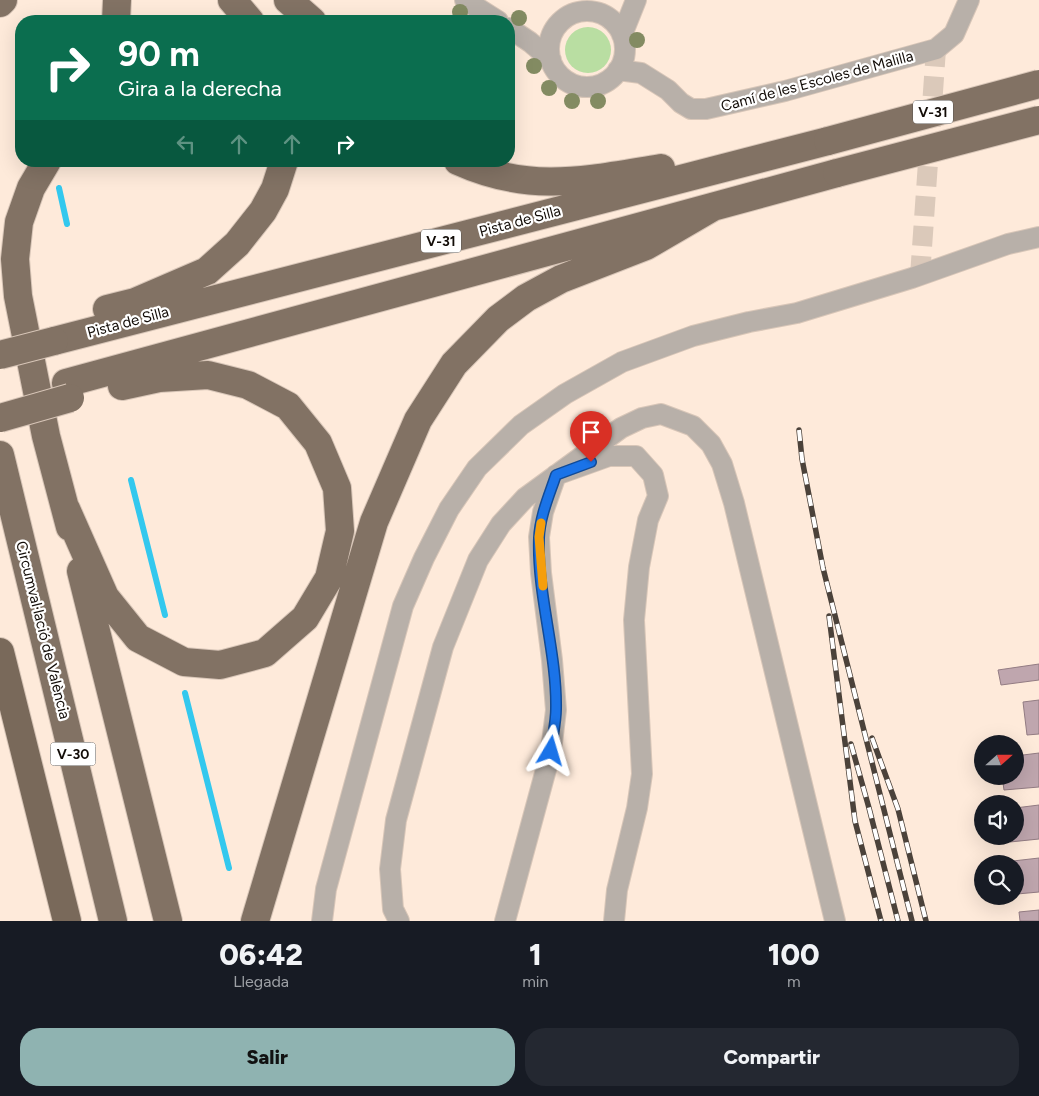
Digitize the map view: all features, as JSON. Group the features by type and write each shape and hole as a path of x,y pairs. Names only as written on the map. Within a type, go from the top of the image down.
{"highway":[{"path":"0,3 3,0"},
{"path":"116,15 117,0"},
{"path":"232,0 245,15"},
{"path":"288,0 305,15"},
{"path":"299,0 311,15"},
{"name":"Pista de Silla","path":"0,355 52,333 828,141 1039,84"},
{"name":"V-31","path":"0,402 68,391 713,207 1039,120"},
{"path":"471,167 505,177 538,182 572,182 828,141"},
{"path":"43,167 31,188 19,222 15,259 18,296 46,436 66,509 168,921"},
{"path":"0,339 52,333 135,302 207,271 237,244 263,211 275,189 282,167"},
{"path":"255,921 374,522 423,412 454,364 498,319 526,298 561,278 646,246 713,207"},
{"path":"0,418 68,391 159,378 208,375 248,385 288,406 318,443 337,488 340,532 329,578 305,618 265,653 220,665 184,662 138,638 105,597 66,509"},
{"name":"Circumval·lació de València","path":"0,455 113,921"},
{"name":"V-30","path":"0,652 67,921"}],"street":[{"path":"465,0 489,15"},
{"path":"622,35 636,0"},
{"name":"Camí de les Escoles de Malilla","path":"618,70 641,73 668,90 681,103 691,108 706,109 785,91 936,49 954,34 969,0"},
{"path":"515,32 551,60 557,71 566,80 577,86 590,87 602,84 613,77 625,56 625,42 621,31 613,21 603,14 597,5 567,17 558,25 552,36 551,60"},
{"path":"322,921 326,889 403,606 424,558 450,509 477,468 521,425 565,394 622,362 693,336 797,312 912,278 1008,244 1039,237"},
{"path":"399,921 393,909 390,869 396,820 443,647 478,560 501,524 525,498 621,428 642,418 661,414 693,426 710,444 722,464 734,503 834,921"},
{"path":"556,475 609,456 636,456 653,475 658,496 648,520 639,567 634,620 642,774 637,808 617,890 614,921"},
{"path":"505,921 551,751 556,710 541,573 539,537 543,512 556,475"}],"green space":[{"path":"593,27 605,33 610,41 610,59 605,67 597,72 583,73 571,67 566,59 565,45 571,33 579,28"}],"building":[{"path":"1039,664 1039,680 1001,685 998,670"},
{"path":"1039,700 1039,734 1027,735 1023,702"},
{"path":"1039,753 1039,787 1004,790 1003,785 1024,785 1024,755"},
{"path":"1039,805 1039,839 1024,841 1024,807"},
{"path":"1039,858 1039,892 1024,893 1024,860"},
{"path":"1039,910 1039,921 1020,921 1019,912"}],"waterway":[{"path":"59,188 67,224"},
{"path":"131,480 165,615"},
{"path":"185,693 229,868"}],"tunnel":[{"path":"920,276 936,49"}],"railway":[{"path":"799,430 802,459 823,568 912,921"},
{"path":"829,616 855,821 881,921"},
{"path":"872,738 898,809 926,921"},
{"path":"851,744 898,921"}],"slow traffic":[{"path":"541,523 539,537 543,586"}],"route":[{"path":"551,751 556,710 541,573 539,537 543,512 556,475 591,462"}]}
